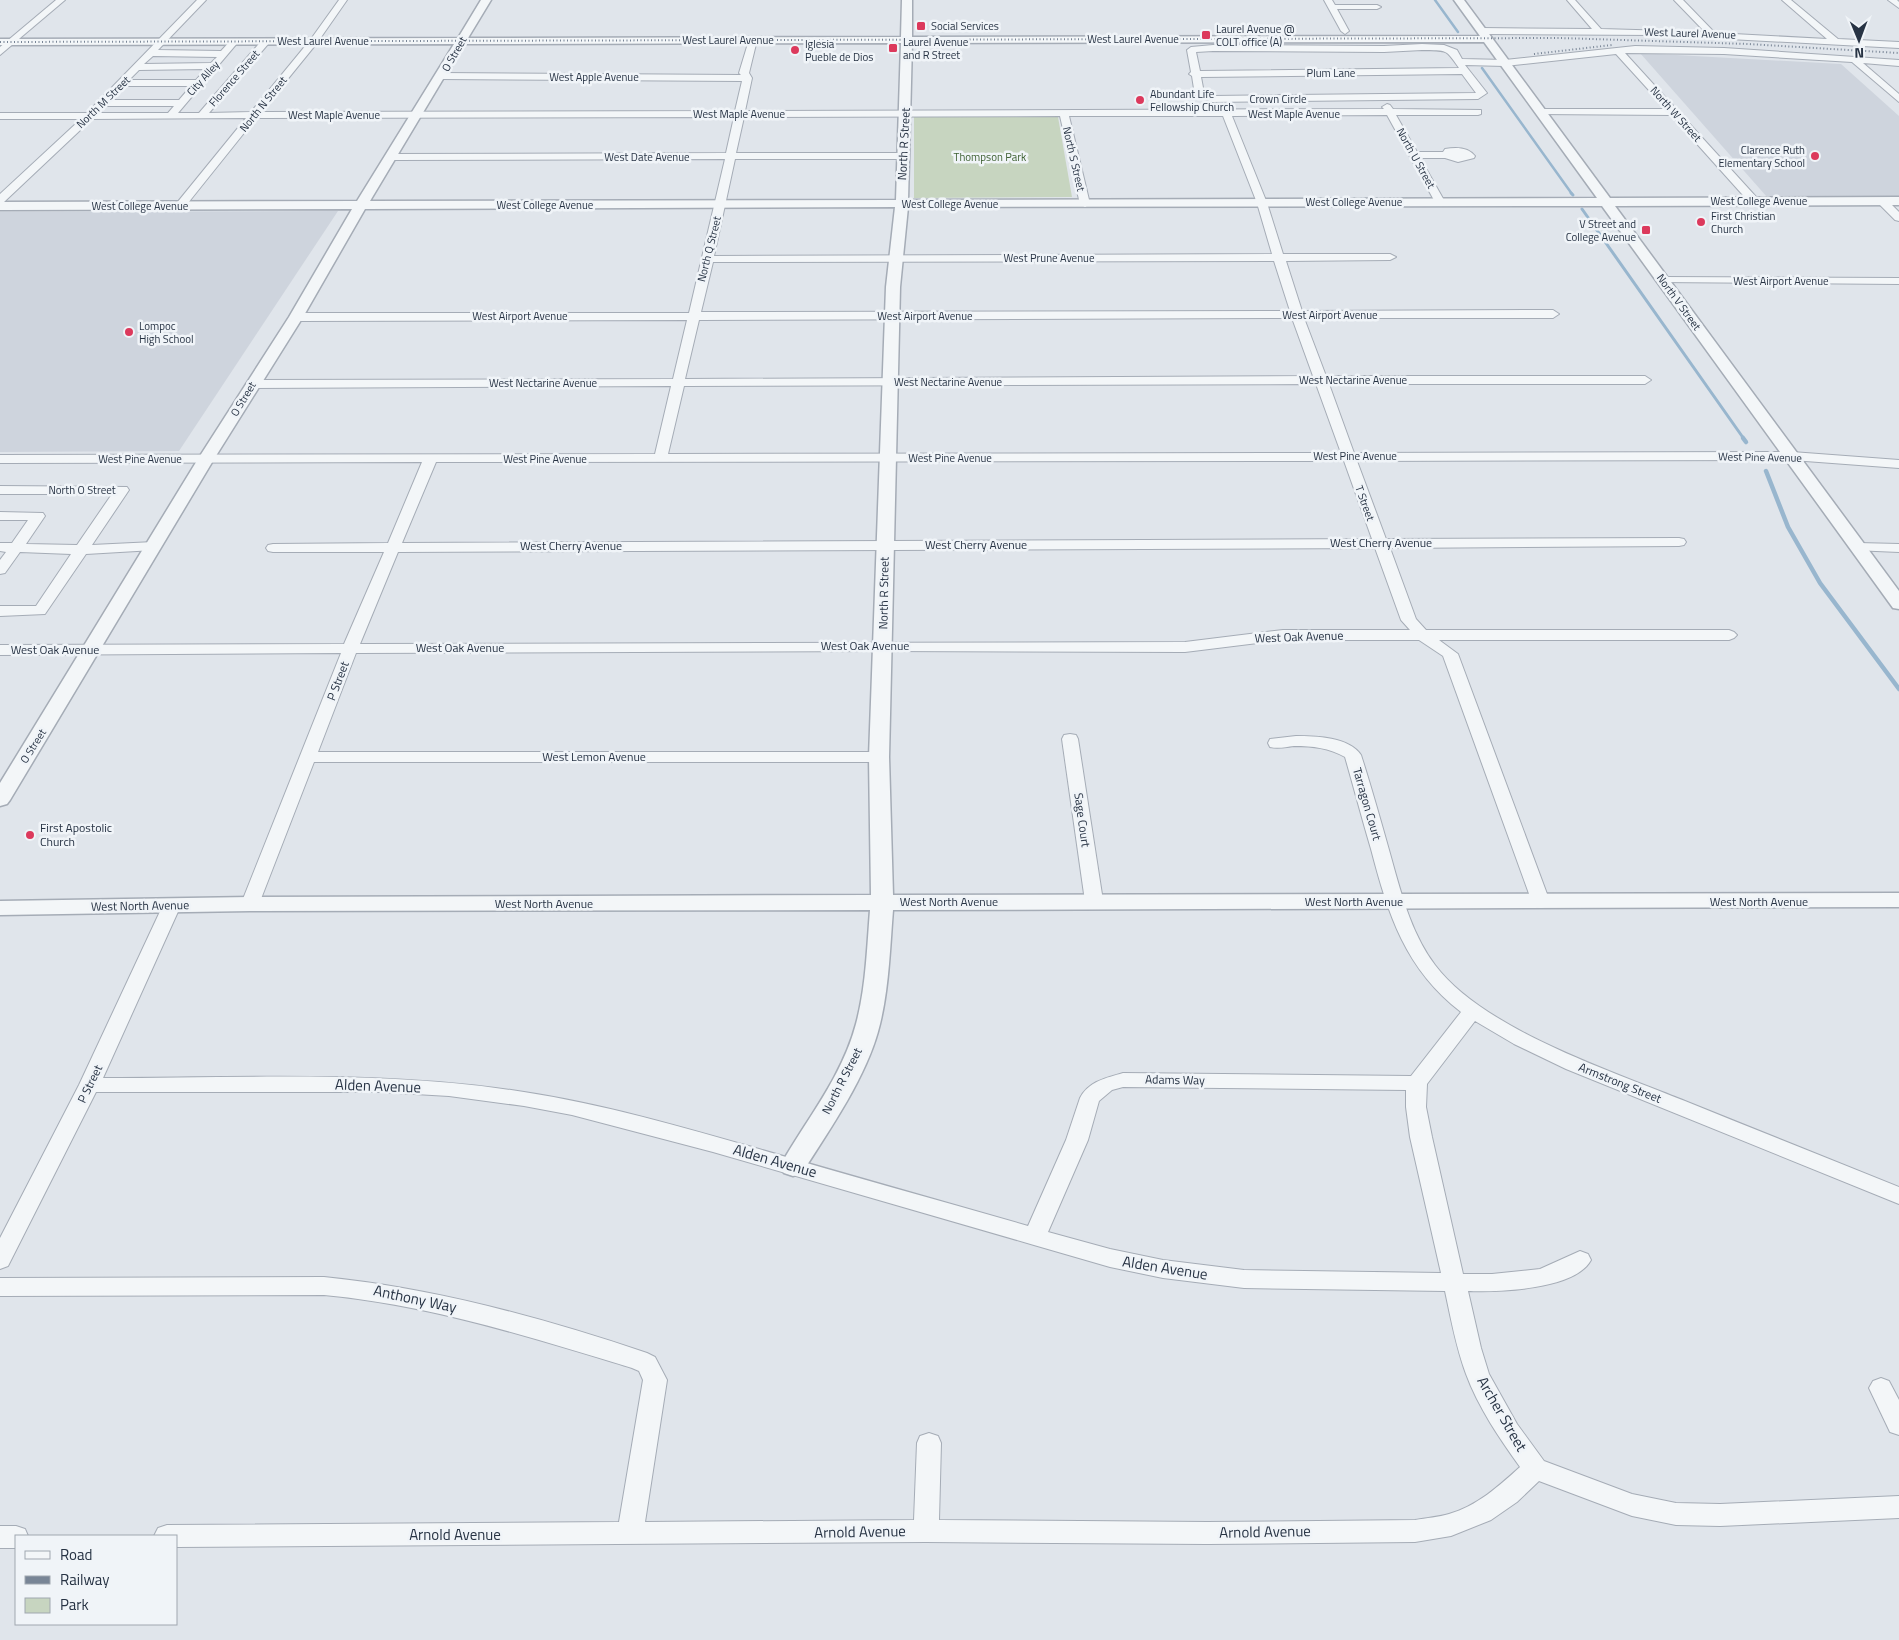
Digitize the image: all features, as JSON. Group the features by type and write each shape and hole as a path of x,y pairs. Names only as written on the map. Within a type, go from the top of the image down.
{"street":[{"path":"0,52 61,0"},
{"name":"North M Street","path":"0,200 89,116 202,0"},
{"name":"North N Street","path":"180,206 314,41 343,0"},
{"name":"O Street","path":"0,800 206,459 296,317 360,205 486,0"},
{"name":"North R Street","path":"793,1166 829,1109 851,1068 868,1025 874,992 882,903 879,757 895,258 902,204 902,156 906,114 907,0"},
{"name":"North V Street","path":"1459,0 1899,604"},
{"path":"1571,0 1598,30"},
{"path":"1678,0 1712,34"},
{"path":"1786,0 1835,41"},
{"path":"1892,0 1899,6"},
{"path":"1330,3 1377,7"},
{"path":"1330,3 1345,31"},
{"name":"West Laurel Avenue","path":"0,42 906,40 1484,35 1598,30 1712,34 1899,45"},
{"name":"North Q Street","path":"660,459 721,204 747,78 744,73 753,40"},
{"name":"City Alley","path":"170,116 235,41"},
{"name":"Florence Street","path":"201,116 266,41"},
{"name":"Crown Circle","path":"1439,47 1454,52 1457,60 1482,93 1478,96 1212,99 1200,95 1194,74 1191,50 1213,48 1318,68 1439,47"},
{"name":"West Laurel Avenue","path":"1503,61 1618,50 1715,51 1899,62"},
{"name":"North W Street","path":"1618,50 1754,202"},
{"path":"152,53 225,54"},
{"path":"1853,59 1899,99"},
{"name":"Crown Circle","path":"1457,60 1503,61"},
{"path":"138,67 214,66"},
{"path":"1318,68 1336,99"},
{"name":"Plum Lane","path":"1194,74 1318,68 1467,71"},
{"name":"West Apple Avenue","path":"441,76 747,78"},
{"path":"122,83 198,83"},
{"name":"North U Street","path":"1381,98 1440,202"},
{"path":"102,103 181,103"},
{"name":"West Maple Avenue","path":"0,116 1391,114 1478,112"},
{"path":"1540,112 1674,112"},
{"name":"North S Street","path":"1064,114 1084,204"},
{"name":"T Street","path":"1227,114 1262,203 1297,315 1409,620 1421,634 1450,654 1541,902"},
{"path":"1413,155 1446,155"},
{"name":"West Date Avenue","path":"391,157 902,156"},
{"path":"1882,201 1899,218"},
{"name":"West College Avenue","path":"0,206 1899,201"},
{"name":"West Prune Avenue","path":"707,259 1390,257"},
{"name":"West Airport Avenue","path":"1663,280 1899,281"},
{"name":"West Airport Avenue","path":"296,317 1554,314"},
{"name":"West Nectarine Avenue","path":"252,384 1645,380"},
{"name":"West Pine Avenue","path":"0,459 430,460 1792,456 1899,464"},
{"name":"P Street","path":"250,904 350,649 430,460"},
{"name":"North O Street","path":"0,490 122,490 40,611 0,611"},
{"path":"0,516 38,516 0,570"},
{"name":"West Cherry Avenue","path":"273,548 1679,542"},
{"path":"0,547 82,550 154,546"},
{"path":"1858,547 1899,548"},
{"name":"West Oak Avenue","path":"0,650 884,646 1186,647 1283,635 1729,635"},
{"name":"Sage Court","path":"1070,739 1094,901"},
{"name":"Tarragon Court","path":"1276,743 1309,741 1330,743 1343,747 1353,755 1394,902"},
{"name":"West Lemon Avenue","path":"309,756 879,757"},
{"name":"West North Avenue","path":"0,908 250,904 1899,900"},
{"name":"Armstrong Street","path":"1394,902 1419,954 1434,977 1472,1011 1524,1040 1573,1064 1899,1196"},
{"name":"P Street","path":"0,1260 90,1086 172,905"},
{"path":"1416,1083 1472,1011"},
{"name":"Adams Way","path":"1034,1237 1077,1140 1090,1098 1105,1085 1123,1080 1416,1083"},
{"name":"Archer Street","path":"1416,1083 1416,1107 1421,1137 1469,1348 1478,1376 1508,1431 1535,1469"},
{"name":"Alden Avenue","path":"90,1086 380,1084 449,1089 524,1099 572,1108 793,1166 1110,1258 1145,1266 1244,1279 1492,1283 1541,1278 1561,1271 1580,1260"},
{"name":"Anthony Way","path":"0,1287 324,1286 364,1289 404,1295 461,1308 639,1360 647,1364 655,1380 630,1534"},
{"path":"1881,1388 1899,1425"},
{"path":"926,1531 929,1443"},
{"path":"1535,1469 1632,1505 1676,1514 1720,1515 1899,1508"},
{"name":"Arnold Avenue","path":"178,1536 926,1531 1217,1533 1415,1531 1451,1525 1482,1512 1508,1494 1535,1469"},
{"path":"0,1537 15,1537"}],"shaded area":[{"name":"Clarence Ruth Elementary School","path":"1640,53 1841,64 1899,116 1899,196 1767,197"},
{"name":"Lompoc High School","path":"338,211 179,451 0,452 0,212"}],"green space":[{"name":"Thompson Park","path":"914,117 1058,117 1072,197 914,198"}],"waterway":[{"path":"1435,0 1458,32"},
{"path":"1482,68 1572,194"},
{"path":"1582,209 1744,439"},
{"path":"1743,438 1746,442"},
{"path":"1766,471 1788,527 1820,583 1899,689"}],"railway":[{"path":"0,42 1560,38 1748,44 1899,53"},
{"path":"1534,54 1612,45"}],"place":[{"name":"Social Services","path":"921,26"},
{"name":"Laurel Avenue @ COLT office (A)","path":"1206,35"},
{"name":"Laurel Avenue and R Street","path":"893,48"},
{"name":"Iglesia Pueble de Dios","path":"795,50"},
{"name":"Abundant Life Fellowship Church","path":"1140,100"},
{"name":"Clarence Ruth Elementary School","path":"1815,156"},
{"name":"First Christian Church","path":"1701,222"},
{"name":"V Street and College Avenue","path":"1646,230"},
{"name":"Lompoc High School","path":"129,332"},
{"name":"First Apostolic Church","path":"30,835"}]}
